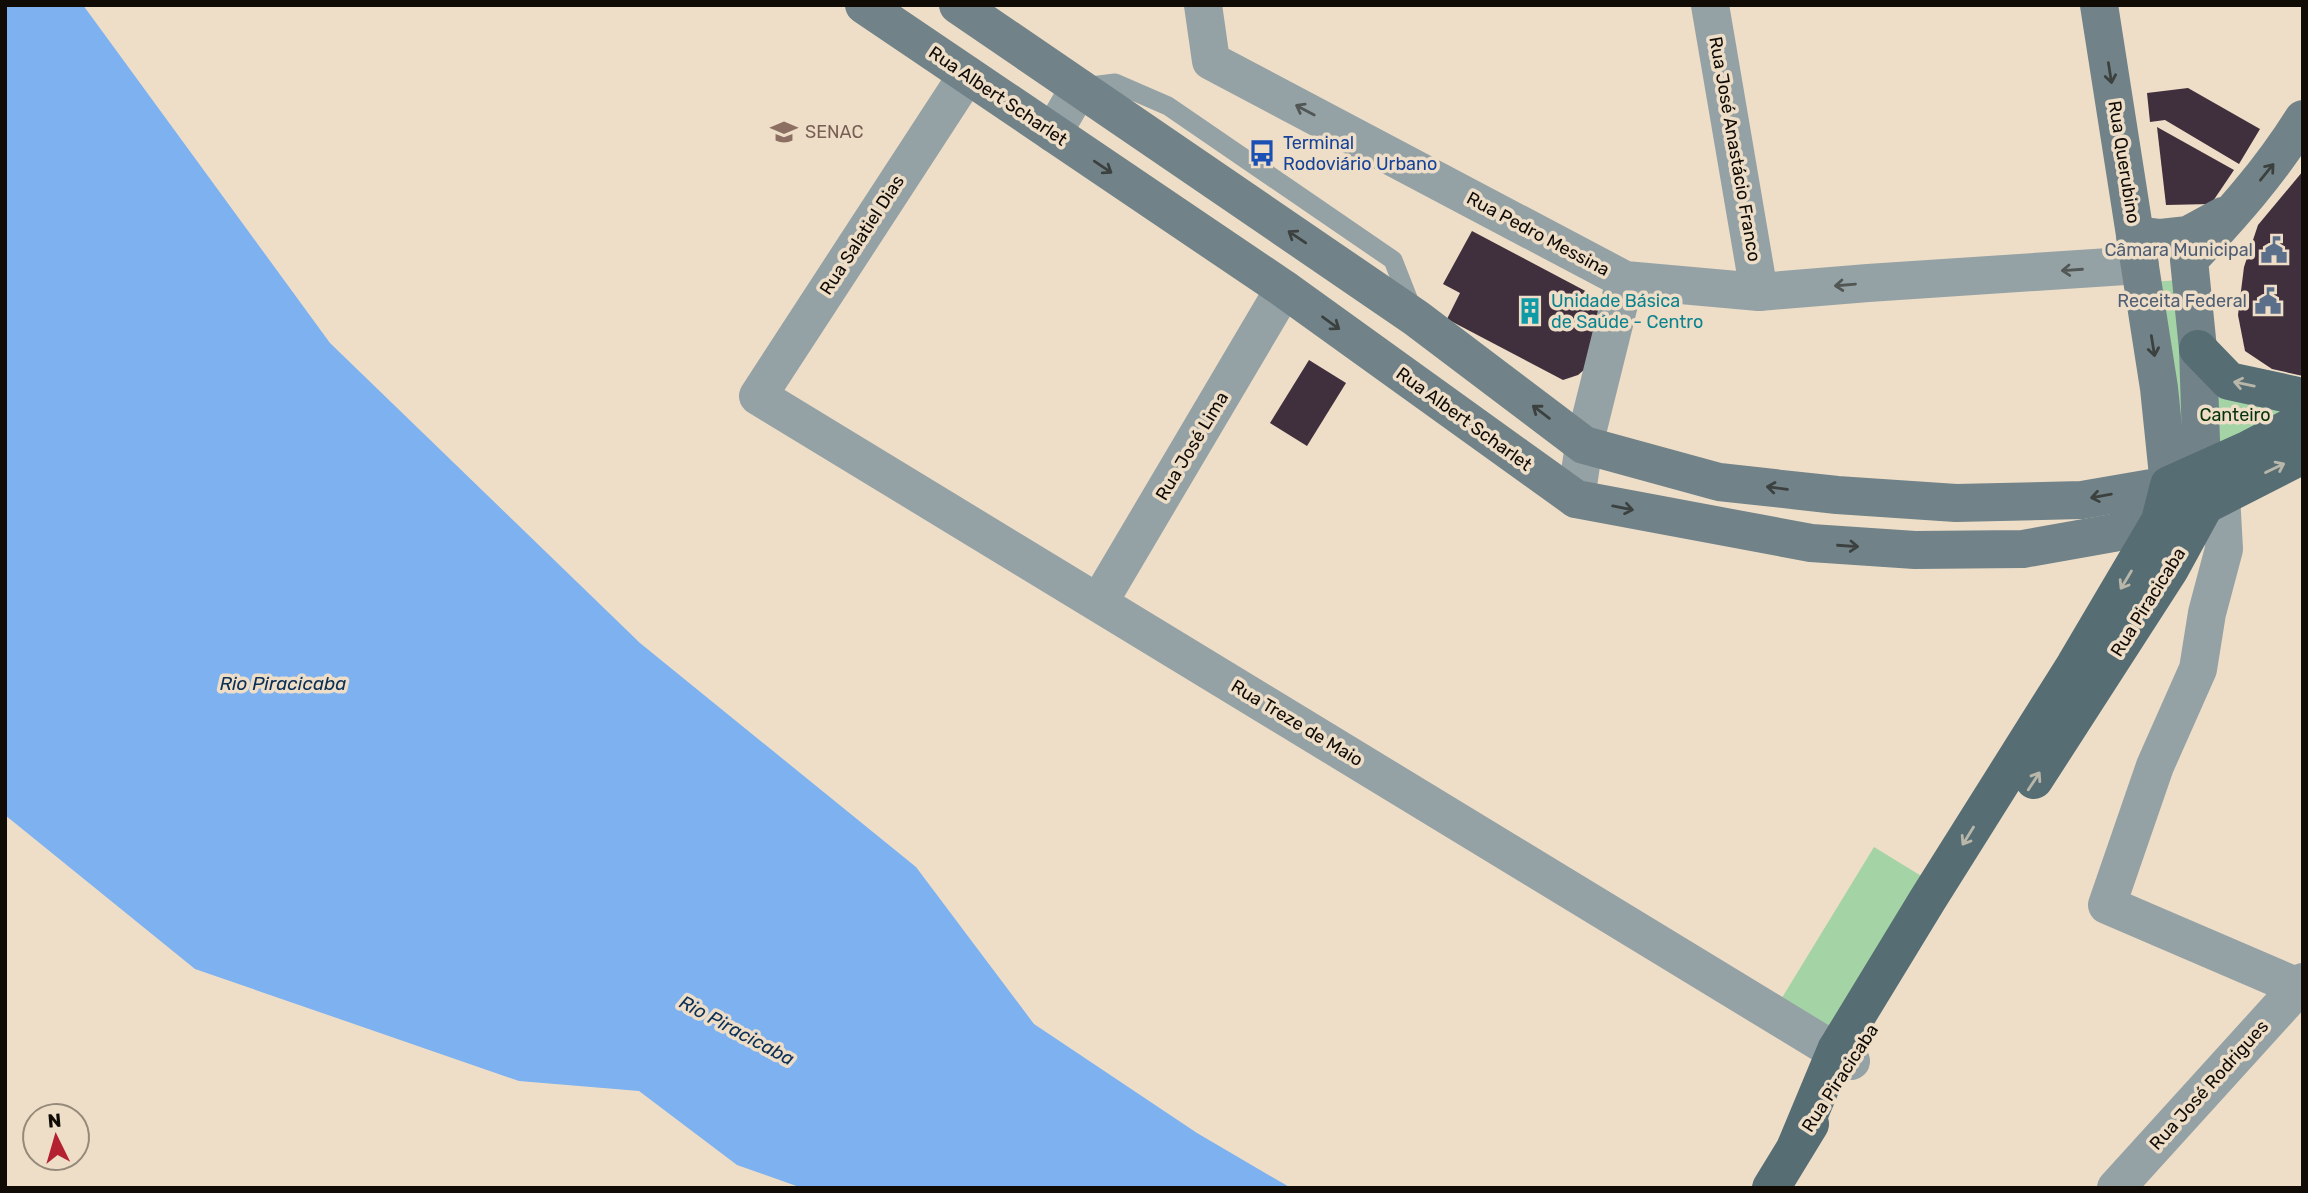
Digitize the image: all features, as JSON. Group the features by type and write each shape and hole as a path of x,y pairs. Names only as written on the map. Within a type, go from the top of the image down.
{"main road":[{"name":"Rua Albert Scharlet","path":"864,5 1284,289 1576,499 1811,543 1915,550 2023,549 2113,533 2191,495"},
{"path":"958,5 1416,318 1584,445 1720,482 1837,495 1956,503 2191,495 2303,455"},
{"name":"Rua Querubino","path":"2099,5 2159,388 2191,495"},
{"path":"2191,495 2198,349 2189,260 2237,209 2277,160 2303,119"},
{"path":"2138,250 2161,238 2188,235 2237,209"},
{"name":"Rua Pedro Messina","path":"2138,250 2189,260"},
{"path":"1387,365 1416,318"},
{"path":"2198,349 2230,381 2303,397"},
{"path":"2191,495 2303,421"},
{"name":"Rua Piracicaba","path":"1771,1188 1928,899 2075,665 2191,495"}],"street":[{"name":"Rua Pedro Messina","path":"1202,5 1211,61 1625,280 1759,292 1868,283 2138,250"},
{"name":"Rua José Anastácio Franco","path":"1710,5 1759,292"},
{"name":"Rua Salatiel Dias","path":"758,396 967,75"},
{"path":"1052,132 1079,88"},
{"path":"1576,499 1584,445 1625,280"},
{"name":"Rua José Lima","path":"1099,603 1284,289"},
{"name":"Rua Treze de Maio","path":"758,396 1844,1055"},
{"path":"2191,495 2224,549 2207,613 2198,669 2155,766 2107,905 2300,985"},
{"name":"Rua José Rodrigues","path":"2116,1188 2300,985"}],"green space":[{"name":"Canteiro","path":"2177,280 2192,425 2181,450 2154,282"},
{"name":"Canteiro","path":"2214,376 2300,405 2217,444"},
{"path":"1874,847 1923,877 1829,1031 1780,1001"}],"water":[{"name":"Rio Piracicaba","path":"5,5 83,5 330,343 640,643 916,867 1034,1024 1197,1133 1291,1188 802,1188 737,1165 639,1091 519,1081 195,969 5,815"}],"building":[{"path":"2188,88 2260,129 2239,164 2165,120 2150,122 2147,93"},
{"path":"2157,127 2234,170 2211,204 2166,205"},
{"name":"Receita Federal","path":"2303,171 2303,376 2272,369 2245,351 2238,315 2244,267 2258,225"},
{"name":"Unidade Básica de Saúde - Centro","path":"1472,231 1610,304 1592,363 1578,375 1563,380 1447,319 1460,293 1443,284"},
{"path":"1309,360 1346,383 1307,446 1270,423"}],"place":[{"name":"SENAC","path":"784,132"},
{"name":"Terminal Rodoviário Urbano","path":"1262,153"},
{"name":"Câmara Municipal","path":"2274,250"},
{"name":"Receita Federal","path":"2268,301"},
{"name":"Unidade Básica de Saúde - Centro","path":"1530,311"}]}
